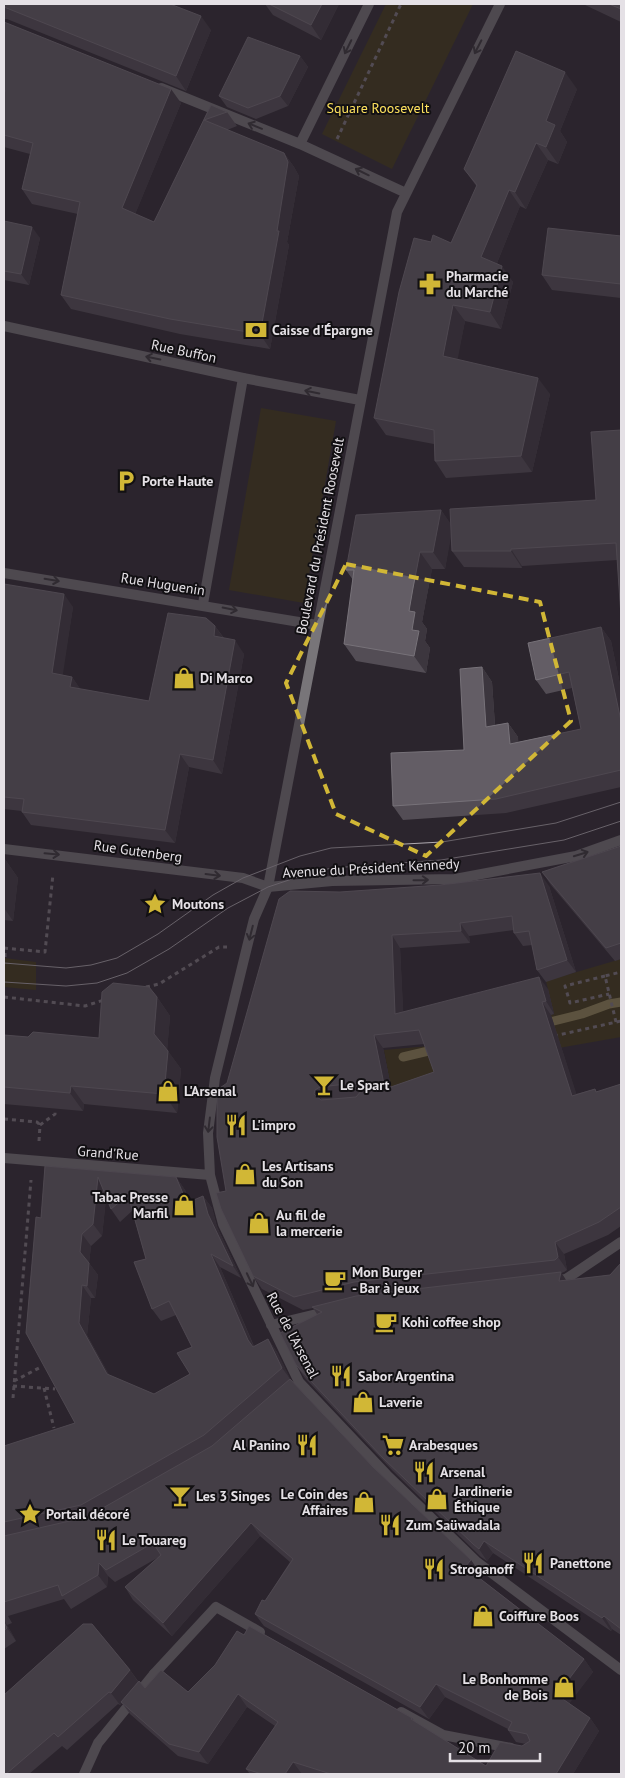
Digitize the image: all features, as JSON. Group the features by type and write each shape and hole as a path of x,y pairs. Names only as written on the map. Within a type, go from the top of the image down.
{"street":[{"path":"300,144 369,4"},
{"name":"Boulevard du Président Roosevelt","path":"268,887 397,212 500,4"},
{"path":"152,84 328,156 406,193"},
{"name":"Rue Buffon","path":"4,326 243,378 360,400"},
{"path":"203,604 243,378"},
{"name":"Rue Huguenin","path":"4,573 203,604 317,625"},
{"name":"Avenue du Président Kennedy","path":"268,887 332,881 455,879 576,856 621,840"},
{"name":"Rue Gutenberg","path":"4,850 55,854 243,878 268,887"},
{"name":"Rue de l'Arsenal","path":"268,887 254,920 215,1078 208,1133 210,1174 223,1224 271,1325 296,1385 477,1562 621,1670"},
{"name":"Grand'Rue","path":"4,1158 210,1174"},
{"path":"546,1281 566,1279 621,1242"},
{"path":"271,1325 336,1309"},
{"path":"84,1774 98,1743 154,1674 216,1607 266,1636"},
{"path":"392,1707 443,1735 523,1750"}],"path":[{"path":"328,156 400,4"},
{"path":"4,957 5,948 45,952 55,854"},
{"path":"141,989 159,984 219,947 247,948"},
{"path":"609,994 570,1003 565,986 621,972"},
{"path":"605,976 616,1022"},
{"path":"4,997 85,1006 113,997"},
{"path":"550,1037 621,1021"},
{"path":"40,1125 55,1114 55,1111"},
{"path":"4,1119 37,1122 40,1125"},
{"path":"39,1150 40,1125"},
{"path":"13,1398 20,1296 33,1160"},
{"path":"20,1296 26,1297"},
{"path":"14,1381 38,1368"},
{"path":"14,1386 55,1389"},
{"path":"44,1388 54,1428"}],"highlighted area":[{"path":"346,564 540,602 571,721 426,856 336,814 286,683"}],"green space":[{"name":"Square Roosevelt","path":"386,4 473,4 392,169 322,134"},
{"path":"261,408 336,421 304,603 229,590"},
{"path":"4,958 36,962 36,990 4,987"},
{"path":"621,959 621,1037 536,1052 364,1103 390,1082 384,1050 429,1046 554,1014 546,981"}],"building":[{"path":"4,4 170,4 201,16 176,76 4,7"},
{"path":"269,4 322,4 311,25"},
{"path":"609,4 621,4 621,9"},
{"path":"4,22 171,89 122,208 154,222 211,105 227,112 204,120 284,153 288,162 277,231 279,231 260,334 170,319 61,295 80,202 22,189 33,143 4,135"},
{"path":"248,37 300,56 280,96 248,108 219,96"},
{"path":"516,51 565,72 546,121 555,125 546,147 536,143 515,192 509,190 481,257 502,266 490,312 453,305 443,356 538,378 521,456 435,461 434,430 374,418 399,292 414,238 431,242 433,235 451,243 477,185 464,169"},
{"path":"4,221 32,227 21,274 4,271"},
{"path":"548,228 621,236 621,284 542,275"},
{"path":"621,430 621,616 616,543 511,549 511,551 452,551 450,509 596,500 591,432"},
{"path":"441,510 433,552 420,552 413,588 409,611 415,612 412,630 419,631 414,656 344,644 354,570 346,570 356,515"},
{"path":"4,584 64,594 52,673 72,677 70,687 149,701 168,613 206,618 215,626 214,636 235,640 213,760 180,754 165,830 22,812 24,799 4,797"},
{"path":"601,627 621,721 621,770 496,799 393,806 391,753 464,750 460,669 482,667 486,727 508,723 510,744 581,729 569,672 536,680 528,643"},
{"path":"621,846 621,943 606,948 542,872"},
{"path":"540,873 567,960 537,970 529,931 514,933 512,916 460,923 461,931 392,935 395,1014 539,977 546,1001 542,1002 572,1096 595,1089 596,1092 621,1084 621,1207 599,1222 555,1242 558,1257 555,1260 354,1282 294,1297 253,1276 221,1209 216,1193 226,1191 217,1137 217,1090 227,1083 279,899 290,891 340,892 440,885","holes":["419,1030 434,1072 385,1089 374,1035","355,1083 362,1090 356,1097 321,1100 314,1094 315,1090 320,1087"]},
{"path":"113,983 149,987 157,997 154,1034 168,1051 164,1094 71,1086 70,1093 4,1087 4,1035 28,1037 33,1032 99,1038 102,992"},
{"path":"45,1166 176,1177 187,1203 203,1196 208,1214 233,1266 211,1254 248,1340 253,1347 268,1339 282,1368 204,1435 81,1505 4,1522 4,1446 75,1423 26,1333 36,1217 41,1218","holes":["98,1177 111,1209 128,1195 146,1259 134,1262 152,1309 169,1301 192,1347 177,1353 190,1374 154,1394 107,1374 79,1323 82,1285 87,1286 89,1263 80,1252 82,1234 93,1224"]},
{"path":"621,1263 621,1629 604,1616 602,1618 484,1541 479,1549 473,1544 383,1458 296,1365 280,1333 322,1312 312,1307 356,1296 561,1272 559,1281 610,1275"},
{"path":"290,1379 373,1467 471,1560 465,1567 584,1659 557,1695 590,1718 556,1774 331,1774 293,1762 285,1774 262,1774 246,1769 278,1722 238,1694 199,1752 169,1744 121,1702 139,1681 145,1688 161,1670 188,1692 215,1665 237,1631 244,1635 249,1626 412,1718 486,1766 500,1742 522,1746 530,1741 527,1734 508,1730 512,1722 436,1684 420,1707 255,1614 262,1600 265,1601 293,1559 251,1523 163,1623 125,1587 161,1555 153,1543 106,1570 99,1563 98,1575 62,1596 58,1585 4,1602 4,1536 87,1517 212,1446"},
{"path":"83,1624 92,1624 130,1670 111,1693 109,1692 58,1737 54,1733 4,1774 4,1695"}],"waterway":[{"path":"542,1024 621,1002"},
{"path":"403,1057 437,1049"}],"tram line":[{"path":"4,963 66,968 91,965 117,958 158,934 213,895 243,878 300,856 331,848 442,842 556,823 621,802"},
{"path":"4,982 66,986 97,983 127,973 169,949 228,908 268,887 310,873 332,868 441,860 564,840 621,821"}],"place":[{"name":"Pharmacie du Marché","path":"430,284"},
{"name":"Caisse d'Épargne","path":"256,330"},
{"name":"Porte Haute","path":"126,481"},
{"name":"Di Marco","path":"184,678"},
{"name":"Moutons","path":"155,904"},
{"name":"Le Spart","path":"324,1085"},
{"name":"L'Arsenal","path":"168,1091"},
{"name":"L'impro","path":"236,1125"},
{"name":"Les Artisans du Son","path":"245,1174"},
{"name":"Tabac Presse Marfil","path":"184,1205"},
{"name":"Au fil de la mercerie","path":"259,1223"},
{"name":"Mon Burger - Bar à jeux","path":"335,1280"},
{"name":"Kohi coffee shop","path":"386,1322"},
{"name":"Sabor Argentina","path":"341,1376"},
{"name":"Laverie","path":"363,1402"},
{"name":"Al Panino","path":"307,1445"},
{"name":"Arabesques","path":"393,1445"},
{"name":"Arsenal","path":"424,1472"},
{"name":"Les 3 Singes","path":"180,1496"},
{"name":"Jardinerie Éthique","path":"437,1499"},
{"name":"Le Coin des Affaires","path":"364,1502"},
{"name":"Portail décoré","path":"30,1514"},
{"name":"Zum Saüwadala","path":"390,1525"},
{"name":"Le Touareg","path":"106,1540"},
{"name":"Panettone","path":"533,1563"},
{"name":"Stroganoff","path":"434,1569"},
{"name":"Coiffure Boos","path":"483,1616"},
{"name":"Le Bonhomme de Bois","path":"564,1687"}]}
